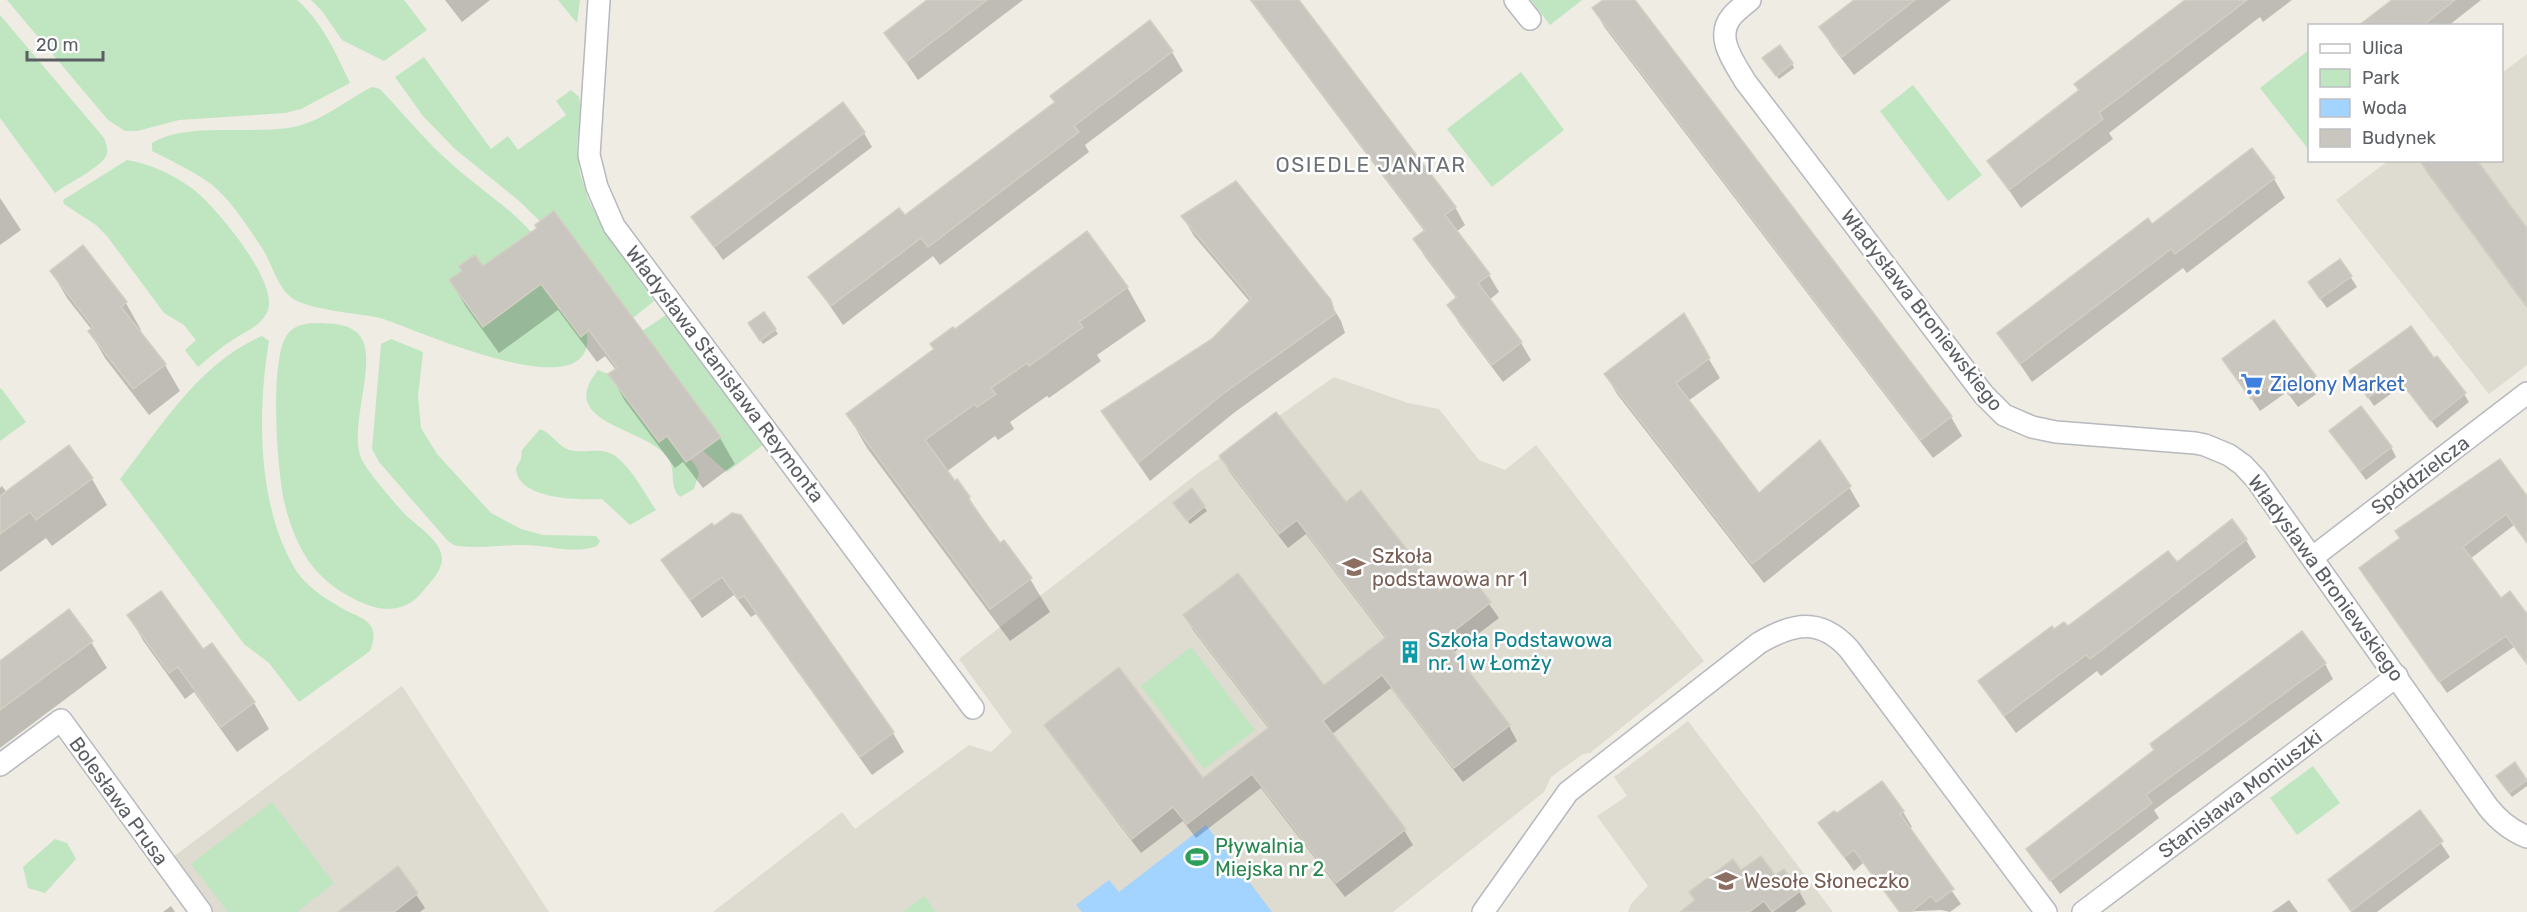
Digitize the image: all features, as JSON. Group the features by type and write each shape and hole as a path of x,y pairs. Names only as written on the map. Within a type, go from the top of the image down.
{"street":[{"name":"Władysława Stanisława Reymonta","path":"599,0 590,155 597,187 614,226 973,708"},
{"path":"1515,0 1530,20"},
{"name":"Władysława Broniewskiego","path":"1750,0 1731,16 1725,30 1725,43 1730,57 1745,81 1994,406 2004,415 2032,427 2056,432 2195,443 2216,449 2243,465 2256,479 2313,557 2493,814 2511,831 2527,837"},
{"name":"Spółdzielcza","path":"2313,557 2527,393"},
{"path":"1484,912 1568,792 1759,643 1787,628 1800,626 1814,627 1828,632 1849,649 2046,912"},
{"name":"Stanisława Moniuszki","path":"2083,912 2397,676"},
{"name":"Bolesława Prusa","path":"0,765 61,720 201,912"}],"shaded area":[{"path":"2527,54 2527,365 2489,394 2336,200 2387,162 2503,162 2503,72"},
{"name":"Szkoła podstawowa nr 1","path":"1334,377 1408,403 1439,409 1479,460 1505,470 1536,445 1704,661 1590,753 1583,754 1551,777 1544,792 1393,912 713,912 842,812 855,829 969,745 991,752 1012,732 959,659 1197,474"},
{"path":"402,686 549,912 213,912 173,857"},
{"path":"1688,721 1833,912 1628,912 1631,904 1648,886 1597,816 1627,796 1614,777"}],"green space":[{"path":"7,0 297,0 321,28 350,83 301,109 285,113 179,120 137,131 125,131 108,120"},
{"path":"311,0 404,0 427,30 384,61 342,40 322,11"},
{"path":"558,0 580,0 577,23"},
{"path":"1531,0 1582,0 1550,25"},
{"path":"0,15 104,138 106,144 107,153 103,161 55,193 0,118"},
{"path":"2308,51 2308,149 2260,88"},
{"path":"424,57 491,149 508,136 518,150 566,115 556,101 571,90 579,97 581,108 577,148 580,173 588,199 604,230 654,301 623,326 546,227 518,200 455,149 423,116 395,77"},
{"path":"1521,72 1564,130 1492,187 1447,129"},
{"path":"1913,85 1982,175 1948,201 1880,111"},
{"path":"372,87 380,89 437,150 511,212 537,239 585,324 587,335 582,357 562,366 533,366 497,359 380,318 299,302 282,288 266,254 239,214 218,190 182,166 152,151 152,143 184,132 263,130 298,126 327,114"},
{"path":"127,160 162,171 193,189 216,211 243,245 264,281 269,297 268,310 262,320 198,367 185,350 196,340 184,325 164,313 107,236 96,225 64,204 63,200"},
{"path":"666,315 763,445 727,472 700,448 626,342"},
{"path":"311,323 347,327 354,330 363,341 366,367 358,431 361,458 368,470 408,517 433,539 441,553 441,564 433,580 412,601 399,608 384,609 368,605 348,596 331,584 315,569 303,552 288,517 282,490 277,444 278,368 281,348 287,335 298,326"},
{"path":"262,336 269,341 262,429 267,490 284,547 297,572 307,584 334,603 365,620 372,628 373,635 370,651 299,702 269,663 244,644 120,479 166,418 200,379 239,348"},
{"path":"391,339 423,352 418,396 421,428 437,454 491,513 521,529 543,535 596,536 600,541 597,546 578,550 531,545 467,547 447,540 379,462 372,449 381,344"},
{"path":"598,370 613,376 696,466 699,473 694,489 680,497 674,488 671,463 668,458 657,448 609,423 595,413 587,402 588,388"},
{"path":"0,389 26,422 0,441"},
{"path":"540,429 569,450 602,451 618,458 633,475 656,510 630,525 602,499 551,496 527,486 519,479 516,468 521,459 522,450"},
{"path":"1191,647 1255,730 1204,769 1141,686"},
{"path":"2313,766 2340,803 2297,835 2270,798"},
{"path":"272,802 334,883 297,912 228,912 191,864"},
{"path":"55,839 67,843 76,859 45,893 28,888 23,867"},
{"path":"924,896 936,912 903,912"}],"water":[{"name":"Pływalnia Miejska nr 2","path":"1206,825 1272,912 1082,912 1076,905 1109,880 1119,892"}],"building":[{"path":"927,0 987,0 906,62 884,33"},
{"path":"1251,0 1299,0 1456,207 1445,215 1490,274 1478,283 1522,342 1492,365 1447,305 1457,297 1413,239 1425,230"},
{"path":"1603,0 1635,0 1952,416 1921,440 1592,8"},
{"path":"1854,0 1915,0 1842,57 1819,27"},
{"path":"2185,0 2247,0 2099,113 2103,119 2009,190 1987,161 2079,90 2074,84"},
{"path":"2392,0 2455,0 2425,24 2361,24"},
{"path":"1150,20 1173,51 1074,126 1079,132 928,247 921,238 831,306 808,277 899,208 905,215 1055,102 1050,96"},
{"path":"1780,45 1793,63 1776,76 1762,58"},
{"path":"843,102 865,132 714,247 691,217"},
{"path":"2252,148 2275,178 2175,254 2171,249 2020,364 1997,333 2148,218 2152,224"},
{"path":"2420,162 2478,162 2527,228 2527,307"},
{"path":"1236,181 1331,300 1335,314 1224,393 1138,463 1101,411 1212,339 1251,299 1181,216"},
{"path":"554,211 721,437 686,462 667,436 659,442 608,374 617,368 589,330 581,337 541,284 483,327 449,280 462,271 459,266 475,255 483,266 537,228 535,225"},
{"path":"1087,231 1128,287 1079,322 1083,327 1029,366 1027,363 991,388 996,394 977,407 975,404 925,440 955,481 957,479 970,497 968,499 1000,543 1004,540 1032,578 990,609 846,414 934,349 930,344 953,327 955,329"},
{"path":"83,245 127,302 121,307 166,364 133,389 88,331 93,327 50,271"},
{"path":"2340,259 2352,276 2320,299 2308,282"},
{"path":"764,312 776,329 760,341 748,323"},
{"path":"1684,313 1710,358 1676,383 1759,493 1820,440 1851,486 1752,564 1604,374"},
{"path":"2274,320 2316,376 2289,395 2278,380 2251,399 2222,359"},
{"path":"2411,326 2434,358 2437,356 2466,393 2431,421 2397,377 2368,398 2349,371"},
{"path":"2361,406 2392,447 2360,471 2329,431"},
{"name":"Szkoła Podstawowa nr. 1 w Łomży","path":"1276,412 1346,502 1361,490 1439,591 1466,570 1491,602 1444,639 1510,725 1454,768 1382,675 1323,721 1406,829 1336,883 1252,774 1187,824 1173,807 1132,839 1044,725 1119,667 1203,778 1269,727 1183,615 1238,573 1324,685 1386,637 1297,520 1279,534 1219,456"},
{"path":"69,445 93,478 36,520 30,512 0,534 0,496"},
{"path":"2500,459 2527,496 2527,543 2506,514 2463,547 2501,598 2510,591 2527,614 2527,664 2506,636 2439,682 2359,568 2400,538 2395,531"},
{"path":"1192,488 1205,506 1187,521 1173,503"},
{"path":"732,513 741,515 894,732 860,757 744,596 738,599 722,577 690,600 661,560 712,523 714,526"},
{"path":"2232,519 2247,539 2090,659 2086,655 2004,716 1978,681 2052,626 2054,629 2064,622 2068,626 2168,551 2177,562"},
{"path":"161,591 203,649 212,643 255,702 221,727 178,667 169,673 127,615"},
{"path":"69,609 93,641 0,710 0,661"},
{"path":"2302,631 2326,663 2146,795 2152,803 2050,881 2026,849 2154,750 2150,744"},
{"path":"2515,762 2527,780 2509,793 2496,776"},
{"path":"1882,781 1904,811 1900,814 1954,889 1936,902 1931,896 1911,912 1900,912 1854,850 1844,857 1818,823 1834,811 1837,813"},
{"path":"2420,810 2443,841 2351,911 2328,880"},
{"name":"Wesołe Słoneczko","path":"1761,856 1775,875 1784,869 1800,891 1772,912 1764,901 1749,912 1680,912 1695,900 1689,892 1733,859 1741,870"},
{"path":"398,866 418,893 394,912 338,912"}],"place":[{"name":"Zielony Market","path":"2252,384"},
{"name":"Szkoła podstawowa nr 1","path":"1354,567"},
{"name":"Szkoła Podstawowa nr. 1 w Łomży","path":"1410,652"},
{"name":"Pływalnia Miejska nr 2","path":"1197,857"},
{"name":"Wesołe Słoneczko","path":"1726,881"}],"district":[{"name":"OSIEDLE JANTAR","path":"1371,165"}]}
